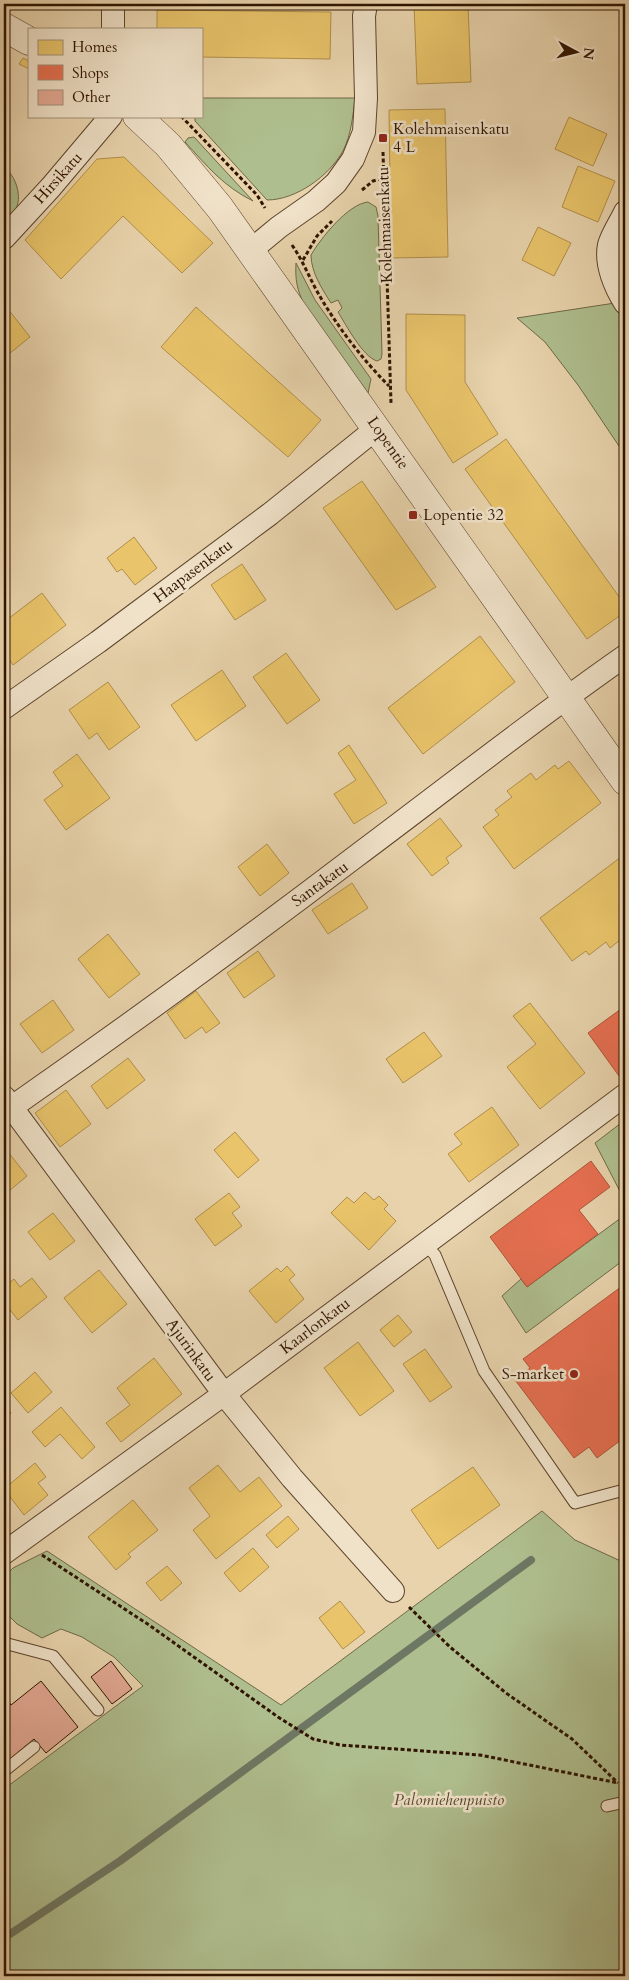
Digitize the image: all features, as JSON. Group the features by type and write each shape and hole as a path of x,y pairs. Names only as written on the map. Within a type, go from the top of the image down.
{"street":[{"path":"113,4 113,28"},
{"name":"Kolehmaisenkatu","path":"250,251 279,227 316,201 336,183 353,159 364,132 366,98 364,16 366,4"},
{"path":"4,27 28,40"},
{"name":"Hirsikatu","path":"4,238 52,187 109,118"},
{"name":"Lopentie","path":"139,118 168,145 194,175 250,251 568,697 625,781"},
{"path":"625,212 609,246 609,264 625,303"},
{"name":"Haapasenkatu","path":"4,708 98,642 270,514 377,428"},
{"name":"Santakatu","path":"8,1102 98,1047 625,656"},
{"name":"Kaarlonkatu","path":"7,1543 224,1394 625,1096"},
{"name":"Ajurinkatu","path":"8,1102 224,1394 292,1478 393,1591"}],"lane":[{"path":"425,1244 435,1255 484,1371 575,1503 624,1490"},
{"path":"4,1643 53,1656 98,1710"},
{"path":"4,1772 34,1747"},
{"path":"607,1806 625,1802"}],"path":[{"name":"Kolehmaisenkatu","path":"383,148 389,386"},
{"path":"40,1554 149,1625 278,1717 313,1739 340,1745 480,1755 618,1783"},
{"path":"420,1617 450,1647 506,1693 572,1739 625,1789"}],"green space":[{"path":"202,98 355,98 346,145 337,160 311,185 289,196 278,199 267,200 195,121 195,118 202,118"},
{"path":"194,137 253,201 224,182 185,142 188,138"},
{"path":"4,167 15,181 18,199 15,211 4,224"},
{"path":"368,202 376,207 378,216 382,354 381,359 377,361 366,353 350,332 338,312 342,308 338,300 331,303 315,274 311,261 311,255 328,231 352,209"},
{"path":"296,263 315,300 371,379 368,393 304,304 297,284"},
{"path":"615,303 625,316 625,455 578,385 545,342 517,318"},
{"path":"625,1120 625,1201 595,1143"},
{"path":"625,1215 625,1259 526,1333 502,1296 521,1279 527,1287"},
{"name":"Palomiehenpuisto","path":"542,1511 575,1540 625,1563 625,1976 4,1976 4,1789 143,1686 114,1657 82,1637 61,1629 42,1638 17,1624 4,1611 4,1577 13,1568 47,1551 281,1705"}],"building: Homes":[{"path":"414,4 468,4 471,82 417,84"},
{"path":"157,10 331,12 330,59 202,57 202,28 157,28"},
{"path":"23,58 28,60 28,68 19,64"},
{"path":"625,60 625,77 619,75"},
{"path":"445,109 448,257 391,258 389,110"},
{"path":"569,117 607,134 593,166 555,149"},
{"path":"124,157 213,243 182,273 123,216 61,279 25,240 97,159"},
{"path":"578,166 615,181 598,222 562,207"},
{"path":"538,227 571,243 554,276 522,260"},
{"path":"4,304 30,337 4,358"},
{"path":"196,307 321,420 288,457 161,347"},
{"path":"406,314 465,315 465,382 498,434 453,463 406,390"},
{"path":"506,439 625,605 625,612 587,639 465,469"},
{"path":"362,481 436,587 396,610 323,508"},
{"path":"134,537 157,568 135,585 122,569 117,572 107,558"},
{"path":"242,564 266,600 235,620 211,585"},
{"path":"42,593 66,625 13,665 4,652 4,622"},
{"path":"480,636 515,682 423,754 388,708"},
{"path":"286,653 320,700 287,724 253,677"},
{"path":"222,670 246,706 196,741 171,705"},
{"path":"108,682 140,727 109,750 97,733 89,739 69,710"},
{"path":"349,745 387,803 354,824 334,794 356,780 338,753"},
{"path":"77,754 110,798 66,830 44,800 63,786 53,772"},
{"path":"569,761 601,803 514,869 483,827 499,815 495,810 512,797 507,791 531,773 536,780 555,765 558,769"},
{"path":"440,818 462,846 446,858 449,863 432,876 407,844"},
{"path":"267,844 289,873 260,896 238,867"},
{"path":"625,854 625,936 610,948 606,942 589,955 586,951 572,961 540,918"},
{"path":"352,883 368,908 328,934 312,910"},
{"path":"108,934 140,974 109,998 78,959"},
{"path":"258,951 275,976 244,998 227,973"},
{"path":"196,991 220,1023 206,1033 202,1027 185,1039 167,1013"},
{"path":"53,1000 74,1030 42,1053 20,1024"},
{"path":"530,1003 585,1073 540,1109 507,1067 536,1044 513,1016"},
{"path":"424,1032 442,1056 403,1083 386,1059"},
{"path":"128,1058 145,1080 107,1109 91,1086"},
{"path":"66,1090 91,1124 60,1147 35,1113"},
{"path":"492,1107 519,1145 469,1182 448,1154 462,1144 454,1134"},
{"path":"235,1132 259,1160 238,1178 214,1150"},
{"path":"4,1147 27,1176 4,1195"},
{"path":"365,1192 374,1200 379,1196 388,1205 384,1209 396,1221 369,1250 331,1213 347,1197 354,1203"},
{"path":"229,1193 240,1207 232,1213 242,1226 215,1246 195,1219"},
{"path":"53,1213 75,1241 50,1260 28,1232"},
{"path":"287,1266 295,1275 289,1280 304,1299 276,1323 249,1291 277,1268 281,1272"},
{"path":"99,1270 127,1304 92,1333 64,1298"},
{"path":"32,1278 47,1297 18,1320 4,1302 4,1287 14,1279 20,1287"},
{"path":"398,1315 412,1332 394,1347 380,1330"},
{"path":"358,1342 394,1391 360,1416 324,1368"},
{"path":"425,1349 452,1387 430,1402 403,1364"},
{"path":"154,1358 182,1394 121,1442 106,1423 130,1405 117,1388"},
{"path":"35,1372 52,1392 28,1413 11,1393"},
{"path":"4,1405 11,1413 4,1419"},
{"path":"61,1407 95,1447 82,1459 60,1434 45,1447 32,1432"},
{"path":"35,1463 46,1477 38,1483 48,1495 24,1515 4,1489"},
{"path":"218,1465 240,1492 259,1477 282,1506 216,1559 193,1530 210,1516 189,1488"},
{"path":"473,1467 500,1505 438,1549 411,1510"},
{"path":"133,1500 158,1530 128,1554 131,1557 116,1570 88,1537"},
{"path":"288,1516 299,1529 277,1548 266,1535"},
{"path":"253,1548 269,1567 240,1592 224,1573"},
{"path":"167,1566 182,1583 161,1601 146,1583"},
{"path":"340,1601 365,1632 343,1649 319,1618"}],"building: Shops":[{"path":"625,1006 625,1071 619,1076 588,1033"},
{"path":"591,1161 610,1187 579,1210 598,1234 527,1287 490,1237"},
{"name":"S-market","path":"625,1284 625,1437 597,1458 589,1447 574,1458 515,1380 530,1368 523,1359"}],"building: Other":[{"path":"111,1661 132,1689 112,1704 91,1677"},
{"path":"41,1681 78,1727 46,1753 34,1739 4,1764 4,1706 9,1702 11,1705"}],"waterway":[{"path":"4,1938 120,1861 531,1560"}],"place":[{"name":"Kolehmaisenkatu 4 L","path":"383,138"},
{"name":"Lopentie 32","path":"413,515"},
{"name":"S-market","path":"574,1374"}]}
